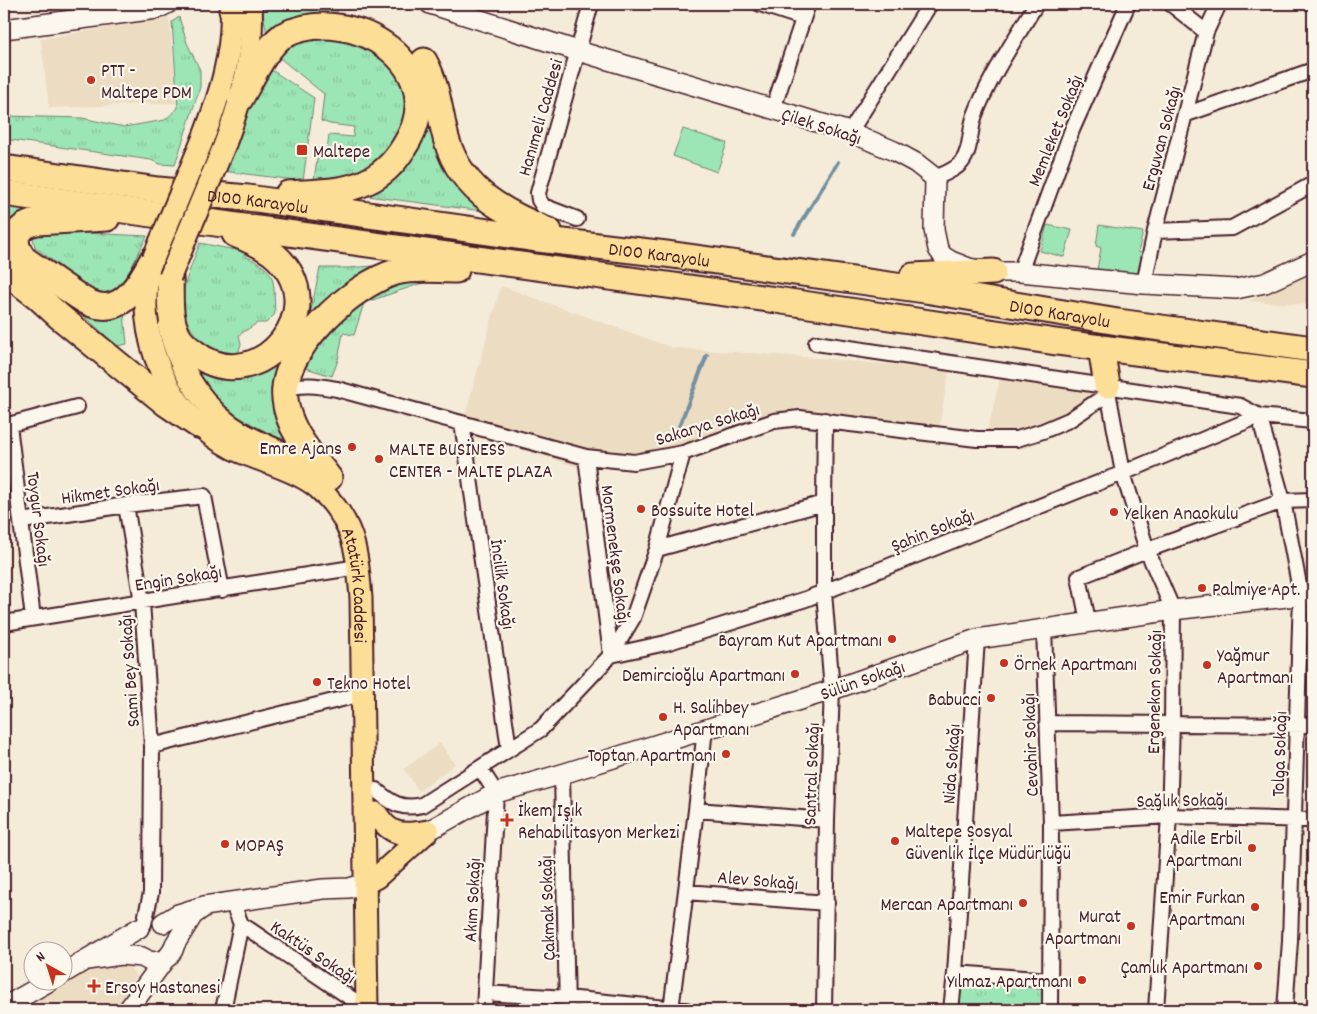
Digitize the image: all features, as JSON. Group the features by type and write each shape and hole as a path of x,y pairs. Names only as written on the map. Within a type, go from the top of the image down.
{"highway":[{"path":"240,99 264,58 280,38 303,25 334,19 368,26 393,44 404,56 410,67 418,90 418,116 409,140 394,161 376,177 345,188 248,198"},
{"path":"394,25 408,38 427,66 437,95 449,148 453,159 469,182 491,202 520,219 578,231"},
{"name":"D100 Karayolu","path":"4,168 158,190 248,198 538,238 578,231 837,278 1313,350"},
{"name":"D100 Karayolu","path":"4,193 552,268 1101,348 1313,375"},
{"path":"153,259 138,286 122,302 111,306 97,306 88,303 24,259 18,252 16,243 20,229 36,222 164,215"},
{"path":"170,277 171,314 177,334 192,352 211,364 230,367 253,363 267,356 279,346 290,331 294,323 298,303 296,287 287,270 278,259 264,248 208,222"},
{"path":"329,478 292,426 286,407 286,380 297,355 314,332 350,297 380,277 396,272 412,270 486,271 552,268"},
{"path":"4,271 167,404 198,424"},
{"path":"837,278 993,272"},
{"path":"1196,332 1313,337"},
{"path":"1101,348 1108,389"}],"main road":[{"name":"Atatürk Caddesi","path":"237,5 250,56 240,99 224,144 170,277 167,310 171,337 182,365 197,391 228,424 318,469 329,478 345,497 367,537 374,617 376,790 372,873 371,1010"},
{"name":"Atatürk Caddesi","path":"237,5 222,84 203,139 153,259 148,277 147,324 152,348 160,370 187,412 198,424 222,443 303,478 317,487 347,524 353,538 361,598 362,694 372,873"},
{"path":"376,813 382,823 390,830 407,834 428,831"},
{"path":"372,873 428,831"}],"street":[{"path":"4,29 158,8 167,4"},
{"name":"Çilek Sokağı","path":"430,4 578,52 850,132 894,151 916,163 935,178"},
{"name":"Hanımeli Caddesi","path":"578,231 543,206 539,200 538,193 591,4"},
{"path":"760,4 803,18"},
{"path":"773,110 808,4"},
{"path":"850,132 930,4"},
{"path":"1036,4 998,68 974,116 966,154 962,162 955,169 935,178 934,230 938,249 943,256 970,268 993,272 1020,272 1144,284 1242,288 1265,283 1313,262"},
{"name":"Memleket Sokağı","path":"1020,272 1072,130 1128,4"},
{"path":"1170,4 1206,32"},
{"name":"Erguvan Sokağı","path":"1144,284 1206,32 1220,4"},
{"path":"1187,114 1313,70"},
{"path":"1156,231 1232,228 1313,184"},
{"path":"816,343 1108,389 1240,406 1259,416 1313,421"},
{"name":"Sakarya Sokağı","path":"285,389 295,386 317,385 337,389 586,457 634,462 684,453 774,421 800,418 977,440 1017,439 1044,431 1069,420 1108,389"},
{"name":"Ergenekon Sokağı","path":"1108,389 1123,473 1147,550 1173,610 1169,816 1156,1010"},
{"path":"6,426 77,407"},
{"path":"1259,416 1283,501"},
{"name":"Şahin Sokağı","path":"611,655 666,643 824,592 1123,473 1259,416"},
{"name":"Santral Sokağı","path":"824,1010 827,820 832,690 824,592 825,420"},
{"name":"İncilik Sokağı","path":"462,423 509,749"},
{"name":"Toygur Sokağı","path":"6,426 22,521 33,618"},
{"path":"376,790 392,804 405,807 422,805 541,729 611,655 633,618 657,549 684,453"},
{"name":"Mormenekşe Sokağı","path":"586,457 611,655"},
{"name":"Hikmet Sokağı","path":"22,521 126,505 204,496 222,590"},
{"path":"1088,622 1078,577 1283,501 1313,500"},
{"name":"Tolga Sokağı","path":"1283,501 1307,594 1298,725 1286,1010"},
{"path":"657,549 824,503"},
{"name":"Sami Bey Sokağı","path":"126,505 142,602 152,746 151,924"},
{"name":"Engin Sokağı","path":"4,623 358,567"},
{"name":"Sülün Sokağı","path":"428,831 496,793 832,690 977,639 1173,610 1307,594"},
{"name":"Cevahir Sokağı","path":"1044,628 1051,823 1052,980 1050,1010"},
{"name":"Nida Sokağı","path":"951,1010 977,639"},
{"name":"Sami Bey Sokağı","path":"152,746 362,694"},
{"path":"1047,723 1313,725"},
{"path":"672,1009 705,729"},
{"path":"480,768 496,793"},
{"name":"Çakmak Sokağı","path":"562,774 567,1004"},
{"name":"Akım Sokağı","path":"484,1010 496,793"},
{"path":"696,810 827,820"},
{"name":"Sağlık Sokağı","path":"1051,823 1169,816 1313,820"},
{"path":"72,968 151,924 178,914 204,906 323,889 349,888 372,873"},
{"name":"Alev Sokağı","path":"686,892 827,903"},
{"path":"223,1010 241,924 232,902"},
{"path":"131,1007 170,952 193,915 204,906"},
{"path":"151,924 169,927 174,933 170,952 156,962 143,958 137,952 134,945 135,934 151,924"},
{"name":"Kaktüs Sokağı","path":"241,924 371,1010"},
{"path":"87,960 121,955 143,958"},
{"path":"131,1007 145,968 143,958"},
{"path":"955,973 1052,980"},
{"path":"4,1007 30,992"},
{"path":"485,993 567,1004 686,1010"}],"shaded area":[{"path":"169,17 177,103 49,108 41,39"},
{"path":"1313,271 1313,305 1249,301"},
{"path":"501,286 673,348 805,357 949,370 937,439 810,426 772,425 650,468 582,468 465,433 464,419"},
{"path":"1001,375 1105,392 1099,412 1025,449 984,444"},
{"path":"440,743 455,764 419,791 404,769"},
{"name":"Ersoy Hastanesi","path":"127,964 135,974 133,990 119,1010 40,1010 38,995 43,992 72,992 72,976 89,966"}],"green space":[{"path":"278,6 337,10 337,14 317,14 287,26 268,40 262,8"},
{"path":"179,17 187,43 200,70 200,87 175,165 4,139 4,116 82,118 124,127 165,120 178,108 172,22"},
{"path":"341,30 394,62 408,102 402,128 383,160 343,180 314,180 319,147 327,149 329,135 353,137 354,127 321,121 324,94 276,55 296,41"},
{"path":"267,67 314,98 303,181 222,171 263,71"},
{"path":"427,111 435,146 445,170 457,186 483,211 360,195"},
{"path":"683,129 727,143 717,172 673,156"},
{"path":"4,204 32,209 17,214 12,222 21,267 4,257"},
{"path":"1047,225 1072,230 1064,257 1040,251"},
{"path":"1099,225 1143,232 1138,252 1144,253 1139,277 1097,270 1101,248 1096,246"},
{"path":"44,231 147,236 120,291 109,297 96,295 35,247 33,238 36,234"},
{"path":"200,243 245,252 245,256 264,267 272,278 275,314 266,323 257,323 239,335 241,344 238,354 222,352 201,340 189,326 182,311 184,288"},
{"path":"386,265 307,329 320,268"},
{"path":"421,276 422,283 364,303 354,335 343,333 338,360 332,376 299,366 362,292"},
{"path":"124,314 127,344 117,346 83,315 101,318"},
{"path":"289,346 276,367 282,372 279,412 285,440 236,419 219,405 188,361"},
{"path":"960,980 1044,988 1043,1010 957,1010"}],"waterway":[{"path":"794,234 838,162"},
{"path":"675,437 707,355"}],"place":[{"name":"PTT - Maltepe PDM","path":"91,80"},
{"name":"Maltepe","path":"302,150"},
{"name":"Emre Ajans","path":"352,447"},
{"name":"MALTE BUSİNESS CENTER - MALTE pLAZA","path":"379,459"},
{"name":"Bossuite Hotel","path":"641,509"},
{"name":"Yelken Anaokulu","path":"1114,512"},
{"name":"Palmiye Apt.","path":"1202,588"},
{"name":"Bayram Kut Apartmanı","path":"892,639"},
{"name":"Örnek Apartmanı","path":"1004,663"},
{"name":"Yağmur Apartmanı","path":"1207,665"},
{"name":"Demircioğlu Apartmanı","path":"795,674"},
{"name":"Tekno Hotel","path":"317,682"},
{"name":"Babucci","path":"991,698"},
{"name":"H. Salihbey Apartmanı","path":"663,717"},
{"name":"Toptan Apartmanı","path":"726,754"},
{"name":"İkem Işık Rehabilitasyon Merkezi","path":"507,820"},
{"name":"Maltepe Sosyal Güvenlik İlçe Müdürlüğü","path":"895,841"},
{"name":"MOPAŞ","path":"225,844"},
{"name":"Adile Erbil Apartmanı","path":"1252,848"},
{"name":"Mercan Apartmanı","path":"1023,903"},
{"name":"Emir Furkan Apartmanı","path":"1255,907"},
{"name":"Murat Apartmanı","path":"1131,926"},
{"name":"Çamlık Apartmanı","path":"1258,966"},
{"name":"Yılmaz Apartmanı","path":"1082,980"},
{"name":"Ersoy Hastanesi","path":"94,986"}]}
